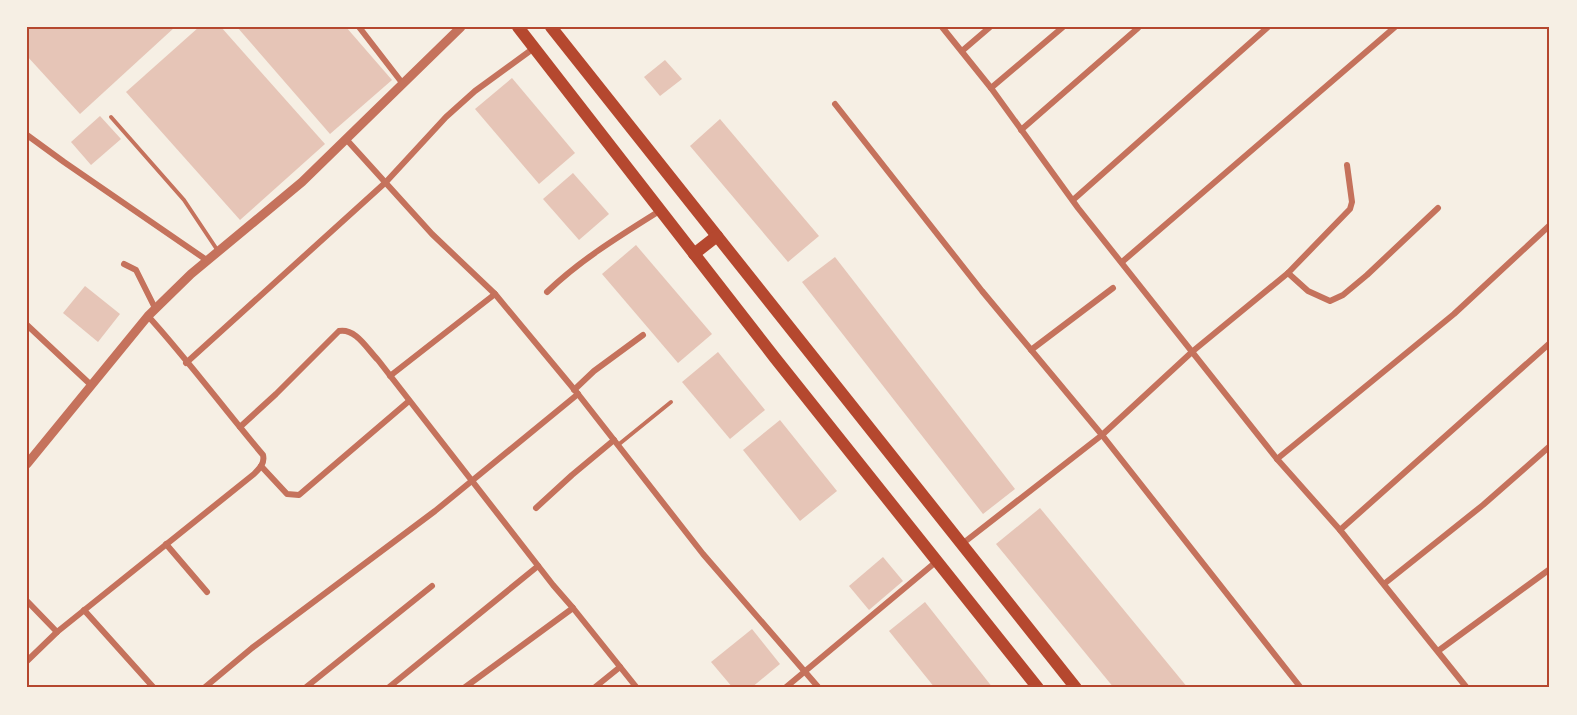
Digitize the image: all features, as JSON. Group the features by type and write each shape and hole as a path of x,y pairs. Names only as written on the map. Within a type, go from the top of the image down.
{"highway":[{"path":"518,27 694,254 1038,688"},
{"path":"551,27 1076,688"},
{"path":"694,254 717,236"}],"street":[{"path":"359,27 403,84"},
{"path":"28,461 155,308 218,252 302,183 461,27"},
{"path":"942,27 991,88 1073,200 1277,459 1340,530 1467,688"},
{"path":"962,51 990,27"},
{"path":"991,88 1063,27"},
{"path":"1122,262 1395,27"},
{"path":"1021,130 1138,28"},
{"path":"1073,200 1263,29"},
{"path":"186,363 386,182 453,110 534,48"},
{"path":"835,104 1031,350 1102,435 1301,688"},
{"path":"27,135 208,261"},
{"path":"346,139 432,234 495,294 576,392 703,554 819,688"},
{"path":"962,544 1102,435 1193,351 1288,273 1350,209 1352,202 1347,165"},
{"path":"1288,273 1308,291 1330,302 1359,282 1438,208"},
{"path":"547,292 619,237 661,210"},
{"path":"1277,459 1454,314 1550,225"},
{"path":"124,264 136,270 155,308"},
{"path":"1031,350 1113,288"},
{"path":"390,376 495,294"},
{"path":"27,661 57,632 254,474 264,459 263,454 148,316"},
{"path":"27,325 91,385"},
{"path":"240,427 339,331 353,332 378,360 538,566 637,688"},
{"path":"204,688 252,648 435,511 576,392 594,371 643,335"},
{"path":"1340,530 1550,343"},
{"path":"261,466 288,494 299,495 409,401"},
{"path":"536,508 572,475 616,443"},
{"path":"1384,584 1483,505 1550,446"},
{"path":"166,544 207,592"},
{"path":"785,688 937,561"},
{"path":"388,688 538,566"},
{"path":"1438,651 1550,569"},
{"path":"304,688 432,586"},
{"path":"27,602 57,632"},
{"path":"464,688 573,608"},
{"path":"84,610 154,688"},
{"path":"594,688 620,667"}],"lane":[{"path":"111,117 184,200 218,252"},
{"path":"616,443 671,402"}],"building":[{"path":"27,27 175,27 80,114 27,56"},
{"path":"199,27 221,27 325,144 240,220 126,92"},
{"path":"237,27 346,27 392,80 330,134"},
{"path":"665,60 682,79 660,96 644,77"},
{"path":"512,78 575,153 539,184 475,109"},
{"path":"100,116 121,139 91,165 71,142"},
{"path":"720,119 819,236 788,262 690,146"},
{"path":"573,173 609,214 579,240 543,199"},
{"path":"636,245 712,334 678,363 602,274"},
{"path":"835,257 1015,489 983,514 802,282"},
{"path":"85,286 120,314 98,342 63,313"},
{"path":"718,352 765,410 730,439 682,382"},
{"path":"780,420 837,491 800,521 743,450"},
{"path":"1040,508 1188,688 1114,688 996,544"},
{"path":"883,557 903,581 869,610 849,586"},
{"path":"925,602 993,688 935,688 889,631"},
{"path":"752,629 780,664 751,688 733,688 711,662"}]}
